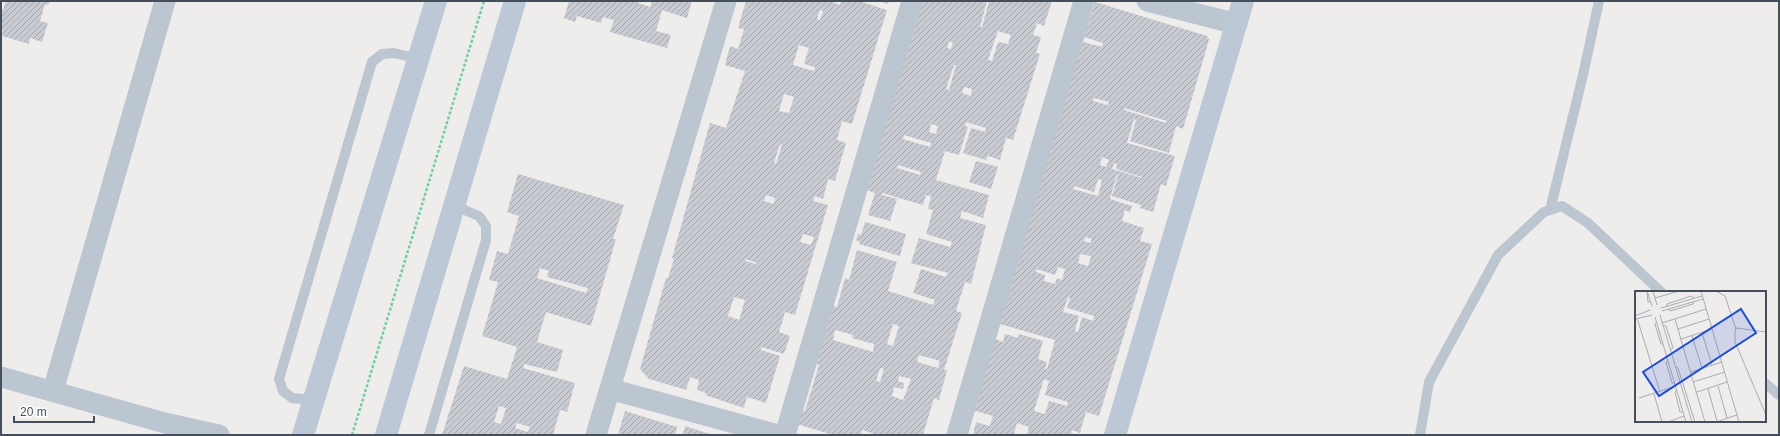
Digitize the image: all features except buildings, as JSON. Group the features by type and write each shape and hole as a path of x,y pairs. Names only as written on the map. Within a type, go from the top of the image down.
{"main road":[{"path":"302,435 436,1"},
{"path":"386,435 516,1"},
{"path":"1115,435 1244,1"}],"street":[{"path":"53,391 165,1"},
{"path":"596,435 726,1"},
{"path":"785,435 912,1"},
{"path":"957,435 1084,1"},
{"path":"1147,1 1237,24"},
{"path":"1,378 53,391 165,423 219,435"},
{"path":"610,389 778,435"}],"lane":[{"path":"1550,210 1583,75 1599,1"},
{"path":"314,400 292,398 283,391 279,379 372,62 382,54 394,53 419,59"},
{"path":"429,435 486,240 486,226 479,216 455,206"},
{"path":"1420,435 1429,382 1498,255 1544,212 1562,206 1588,223 1660,291"},
{"path":"1766,384 1779,395"}],"path":[{"path":"352,435 484,1"}]}
